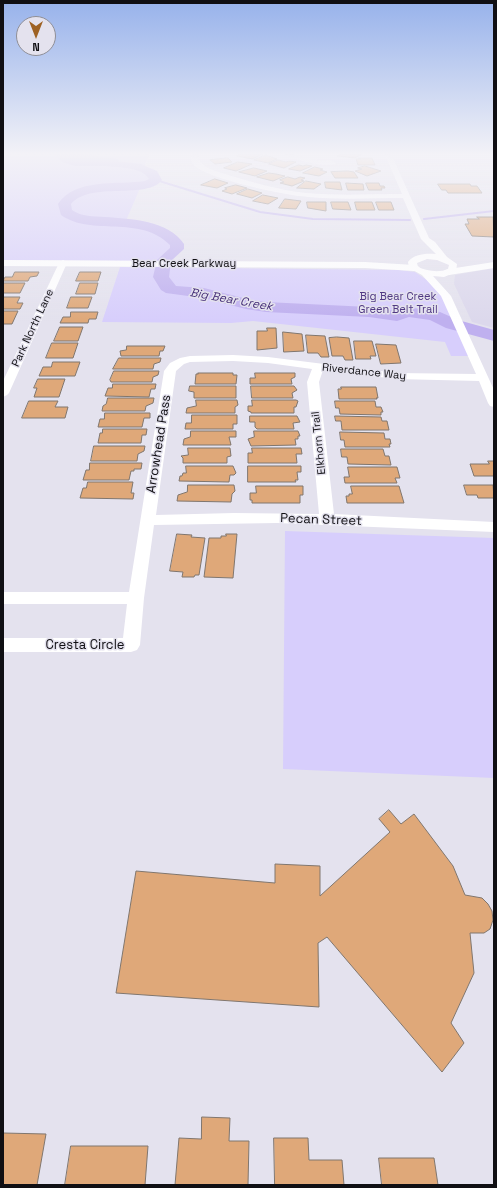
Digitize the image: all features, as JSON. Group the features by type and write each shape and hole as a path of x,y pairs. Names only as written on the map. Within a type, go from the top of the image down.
{"main road":[{"path":"447,266 494,262"},
{"name":"Bear Creek Parkway","path":"3,263 419,264"},
{"path":"447,266 494,265"}],"street":[{"path":"411,209 426,240 432,244 447,266 442,289"},
{"path":"426,240 423,244 419,264 435,285 442,289 494,403"},
{"name":"Park North Lane","path":"3,393 63,263"},
{"path":"419,264 447,266"},
{"path":"419,264 447,266"},
{"name":"Riverdance Way","path":"246,358 407,377 482,378"},
{"name":"Arrowhead Pass","path":"136,598 170,371 174,365 180,361 190,359 246,358"},
{"name":"Elkhorn Trail","path":"318,367 313,382 327,519"},
{"name":"Pecan Street","path":"147,520 185,518 327,519 494,528"},
{"path":"3,598 136,598"},
{"name":"Cresta Circle","path":"3,645 130,645 136,598"}],"shaded area":[{"path":"494,268 494,328 472,322 454,284 455,275"}],"green space":[{"path":"3,209 131,209 125,223 160,231 177,244 177,249 162,261 3,260"},
{"name":"Big Bear Creek Green Belt Trail","path":"120,267 399,270 415,272 427,280 445,299 469,356 451,356 445,342 253,321 231,323 102,322"},
{"path":"285,531 494,538 494,778 283,769"}],"building":[{"path":"357,209 375,210 357,210"},
{"path":"477,217 493,217 494,237 472,236 465,224 469,224 467,219 479,219"},
{"path":"15,272 39,272 37,276 30,277 28,281 3,281 5,277 12,277"},
{"path":"80,272 101,272 98,281 76,281"},
{"path":"3,283 25,283 20,293 3,293"},
{"path":"80,283 98,283 95,294 76,294"},
{"path":"4,297 20,297 17,303 23,303 20,309 3,309"},
{"path":"71,297 92,297 88,308 67,308"},
{"path":"3,311 18,311 12,324 3,324"},
{"path":"71,312 98,312 96,319 89,319 88,323 60,323 63,317 70,317"},
{"path":"60,327 83,327 78,341 54,341"},
{"path":"267,328 276,328 277,348 257,350 257,331 267,331"},
{"path":"283,332 302,334 304,351 284,352"},
{"path":"306,335 325,336 329,357 321,357 318,353 308,353"},
{"path":"329,338 349,338 353,360 345,360 343,356 332,356"},
{"path":"354,341 372,341 376,356 370,356 371,359 356,359"},
{"path":"52,343 78,343 73,358 46,358"},
{"path":"376,344 396,345 401,363 381,364"},
{"path":"127,346 165,346 163,351 160,351 159,356 121,356 120,351 126,350"},
{"path":"119,358 161,358 160,362 154,364 153,369 113,369"},
{"path":"53,362 80,362 75,376 39,376 43,367 51,367"},
{"path":"114,371 159,371 158,375 153,377 152,382 111,382 110,380"},
{"path":"233,373 233,375 237,375 236,384 195,384 196,374"},
{"path":"255,373 295,373 295,377 291,379 292,384 250,384 250,378 255,378"},
{"path":"38,379 65,379 59,397 34,397 37,388 34,388"},
{"path":"113,384 156,384 155,389 151,389 149,397 105,396 108,388 112,388"},
{"path":"190,386 236,386 236,398 194,398 194,392 189,391"},
{"path":"251,386 294,386 297,390 292,393 293,398 252,398"},
{"path":"341,387 376,387 378,398 339,399 338,389 341,389"},
{"path":"108,398 154,398 153,403 146,406 145,411 102,411"},
{"path":"196,400 237,400 238,405 235,407 235,413 186,413 187,408 196,406"},
{"path":"252,400 298,401 296,407 294,407 294,413 251,413 248,411 248,406 252,406"},
{"path":"29,401 58,401 55,407 68,407 65,418 22,418"},
{"path":"335,401 375,401 376,407 381,407 383,412 381,412 381,415 340,414 339,408 336,408"},
{"path":"105,413 150,413 150,418 144,418 142,427 98,427 100,419 104,419"},
{"path":"192,415 237,415 237,424 233,424 233,429 185,429 186,423 191,423"},
{"path":"250,416 297,416 300,422 293,423 294,429 257,429 255,427 255,422 250,422"},
{"path":"335,416 381,417 382,421 387,421 389,430 342,430 341,421 336,421"},
{"path":"103,429 147,429 146,435 142,435 141,443 98,443 100,433 102,433"},
{"path":"191,431 236,431 236,437 229,437 231,445 183,445 184,439 190,437"},
{"path":"254,431 298,431 300,436 298,436 298,439 295,439 296,445 251,446 248,439 254,437"},
{"path":"340,432 384,433 385,439 390,439 391,444 389,444 390,447 345,447 344,440 341,440"},
{"path":"94,446 145,446 144,451 138,454 137,461 91,461"},
{"path":"188,448 230,448 231,456 227,457 227,463 183,463 183,458 181,456 188,455"},
{"path":"252,448 301,448 302,454 296,454 297,463 248,463 248,453 252,453"},
{"path":"341,449 383,449 385,456 389,456 391,465 348,464 347,457 342,457"},
{"path":"488,461 494,461 494,476 474,476 470,464 489,464"},
{"path":"90,463 142,463 141,469 134,469 134,471 131,471 129,480 83,480 86,470 89,470"},
{"path":"186,466 233,466 236,473 234,475 230,475 229,482 179,481 180,476 182,476 183,473 186,473"},
{"path":"248,466 301,466 301,472 297,472 298,480 295,480 296,482 248,482"},
{"path":"348,467 397,467 400,478 395,478 397,483 345,483 344,477 349,477"},
{"path":"88,482 133,482 131,493 134,493 133,499 80,498 83,488 86,488"},
{"path":"188,485 234,485 235,491 232,494 231,502 177,501 178,495 187,492"},
{"path":"464,485 493,485 494,498 478,498 477,495 467,495"},
{"path":"256,486 303,486 303,495 300,495 300,503 252,503 252,500 250,500 250,493 256,493"},
{"path":"351,486 399,486 404,503 347,503 346,496 352,494"},
{"path":"177,534 205,538 199,575 195,575 194,577 182,577 183,572 170,571"},
{"path":"226,534 237,534 233,578 204,577 209,538 221,538 221,536 226,536"},
{"path":"389,810 401,824 414,814 453,866 465,895 482,898 492,911 493,920 490,929 484,933 470,933 474,973 451,1023 464,1043 442,1072 327,937 318,943 319,1007 116,993 136,871 275,883 275,864 320,866 320,896 390,832 379,819"},
{"path":"202,1117 230,1118 229,1141 249,1141 248,1185 175,1185 179,1138 201,1139"},
{"path":"3,1133 46,1134 37,1185 3,1185"},
{"path":"274,1138 308,1138 309,1160 342,1160 344,1185 275,1185"},
{"path":"71,1146 148,1146 145,1185 65,1185"},
{"path":"379,1158 434,1158 438,1185 382,1185"}],"waterway":[{"name":"Big Bear Creek","path":"65,209 66,212 74,217 153,228 170,237 177,244 177,249 164,260 161,277 167,287 172,290 204,293 246,304 266,307 369,312 397,316 407,312 434,316 452,324 494,336"},
{"path":"252,209 260,212 313,219 410,220"},
{"path":"424,219 494,211"}]}
